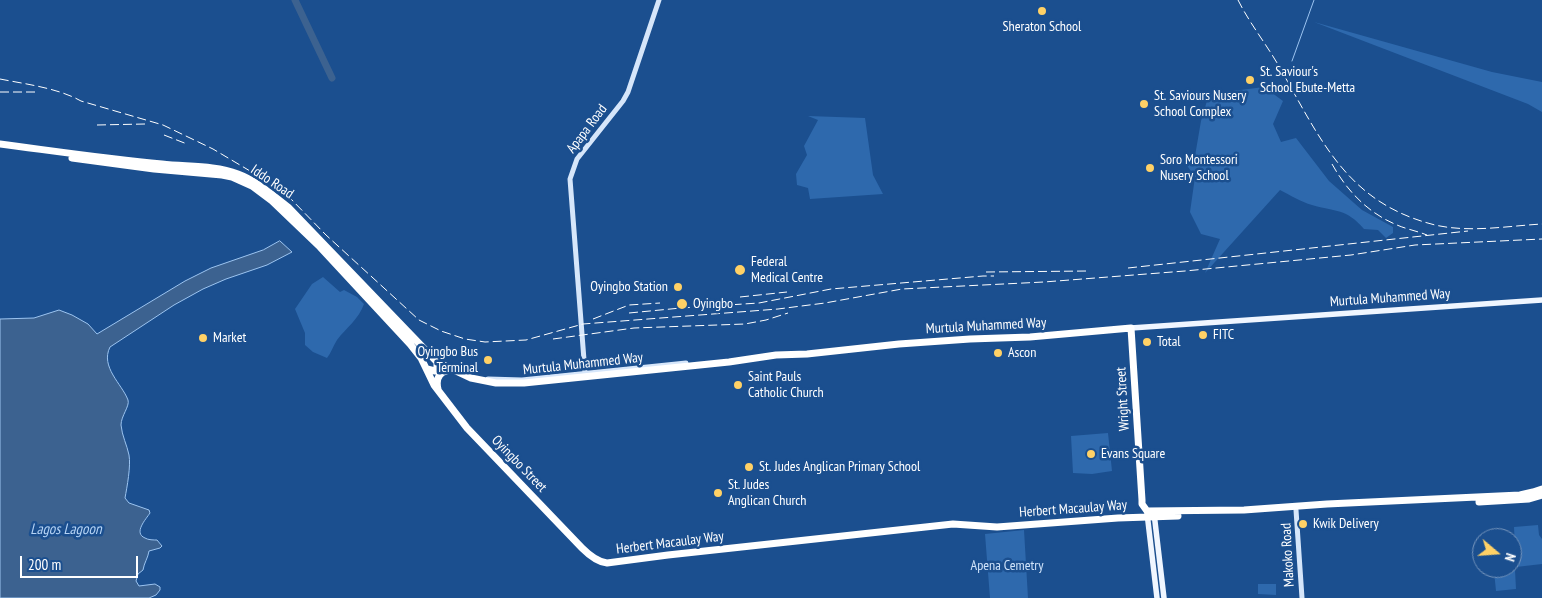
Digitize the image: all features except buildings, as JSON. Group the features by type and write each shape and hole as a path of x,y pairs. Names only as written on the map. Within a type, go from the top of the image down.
{"highway":[{"name":"Iddo Road","path":"0,144 163,165 212,168 248,178 268,190 288,207 437,362"},
{"name":"Iddo Road","path":"0,148 154,169 222,175 247,184 272,200 320,247 410,344 427,369"},
{"name":"Murtula Muhammed Way","path":"437,362 471,378 508,384 729,362 776,355 817,353 962,339 1030,337 1131,328"},
{"name":"Wright Street","path":"1131,328 1142,504 1151,515"},
{"path":"427,369 435,371 437,362"},
{"name":"Oyingbo Street","path":"427,369 434,385 468,428 582,548 594,558 607,563"},
{"path":"440,392 437,382 439,375 445,371 453,370"},
{"path":"1151,515 1163,512 1244,510 1327,504 1469,498 1527,494 1542,489"},
{"name":"Herbert Macaulay Way","path":"607,563 668,554 953,524 997,527 1151,515 1519,500 1542,496"}],"main road":[{"name":"Murtula Muhammed Way","path":"1131,328 1542,300"},
{"path":"1151,515 1157,598"},
{"path":"1151,515 1164,598"}],"street":[{"name":"Apapa Road","path":"584,373 570,179 577,159 628,92 660,0"},
{"path":"453,370 500,380 522,380 718,360 729,362"},
{"name":"Makoko Road","path":"1296,510 1302,598"}],"green space":[{"path":"1314,22 1492,72 1542,82 1542,112 1528,104"},
{"path":"1264,87 1283,101 1273,124 1281,142 1296,138 1329,181 1362,210 1393,227 1393,233 1386,238 1378,230 1364,229 1352,217 1346,214 1308,204 1280,190 1205,273 1220,239 1201,234 1190,212 1195,177 1186,164 1195,156 1201,121 1209,94"},
{"path":"808,116 865,118 873,175 883,194 810,199 808,188 797,185 796,174 807,155 804,146 818,120"},
{"path":"323,277 340,292 344,290 357,297 364,304 356,319 337,340 327,358 313,352 305,345 305,333 295,309 312,284"},
{"name":"Evans Square","path":"1108,433 1112,471 1092,474 1073,473 1071,436"},
{"path":"1538,525 1539,535 1542,539 1542,564 1522,566 1522,528 1514,527"},
{"name":"Apena Cemetry","path":"1024,530 1028,598 990,598 985,534"},
{"path":"1495,578 1515,578 1516,589 1496,591"},
{"path":"1258,584 1276,584 1276,595 1258,594"}],"water":[{"name":"Lagos Lagoon","path":"280,241 292,252 267,265 203,289 174,305 110,347 108,361 110,368 128,400 121,425 129,460 125,498 129,503 149,510 150,513 140,529 140,533 146,539 157,540 162,546 149,551 143,570 138,574 136,581 139,586 155,584 160,587 160,590 156,595 149,598 0,598 0,319 34,318 59,310 88,324 97,334 185,281 211,268 263,250"}],"waterway":[{"path":"295,0 332,78"},
{"path":"1292,61 1314,0"}],"railway":[{"path":"1238,0 1275,59 1324,144 1358,185 1379,201 1405,215 1435,225 1448,227 1488,228 1542,224"},
{"path":"0,79 52,90 81,101 163,125 213,149 270,183 290,198 326,235 419,320 441,331 465,339 485,342 526,340 583,324 778,309 825,303 902,289 1044,282 1185,271 1351,255 1415,245 1542,239"},
{"path":"0,92 37,92"},
{"path":"97,125 145,124"},
{"path":"164,135 187,144"},
{"path":"1332,164 1344,183 1368,208 1386,220 1427,235"},
{"path":"1128,268 1468,231"},
{"path":"986,272 1089,271"},
{"path":"629,313 759,303 831,289 994,276"},
{"path":"740,297 787,292"},
{"path":"593,319 629,305 660,303"},
{"path":"553,339 634,328 745,324 788,313"}],"place":[{"name":"Sheraton School","path":"1042,11"},
{"name":"St. Saviour's School Ebute-Metta","path":"1250,80"},
{"name":"St. Saviours Nusery School Complex","path":"1144,104"},
{"name":"Soro Montessori Nusery School","path":"1150,168"},
{"name":"Federal Medical Centre","path":"740,270"},
{"name":"Oyingbo Station","path":"678,287"},
{"name":"Oyingbo","path":"682,304"},
{"name":"FITC","path":"1203,335"},
{"name":"Market","path":"203,338"},
{"name":"Total","path":"1147,342"},
{"name":"Ascon","path":"998,353"},
{"name":"Oyingbo Bus Terminal","path":"488,360"},
{"name":"Saint Pauls Catholic Church","path":"738,385"},
{"name":"Evans Square","path":"1091,454"},
{"name":"St. Judes Anglican Primary School","path":"749,467"},
{"name":"St. Judes Anglican Church","path":"718,493"},
{"name":"Kwik Delivery","path":"1303,524"}]}
